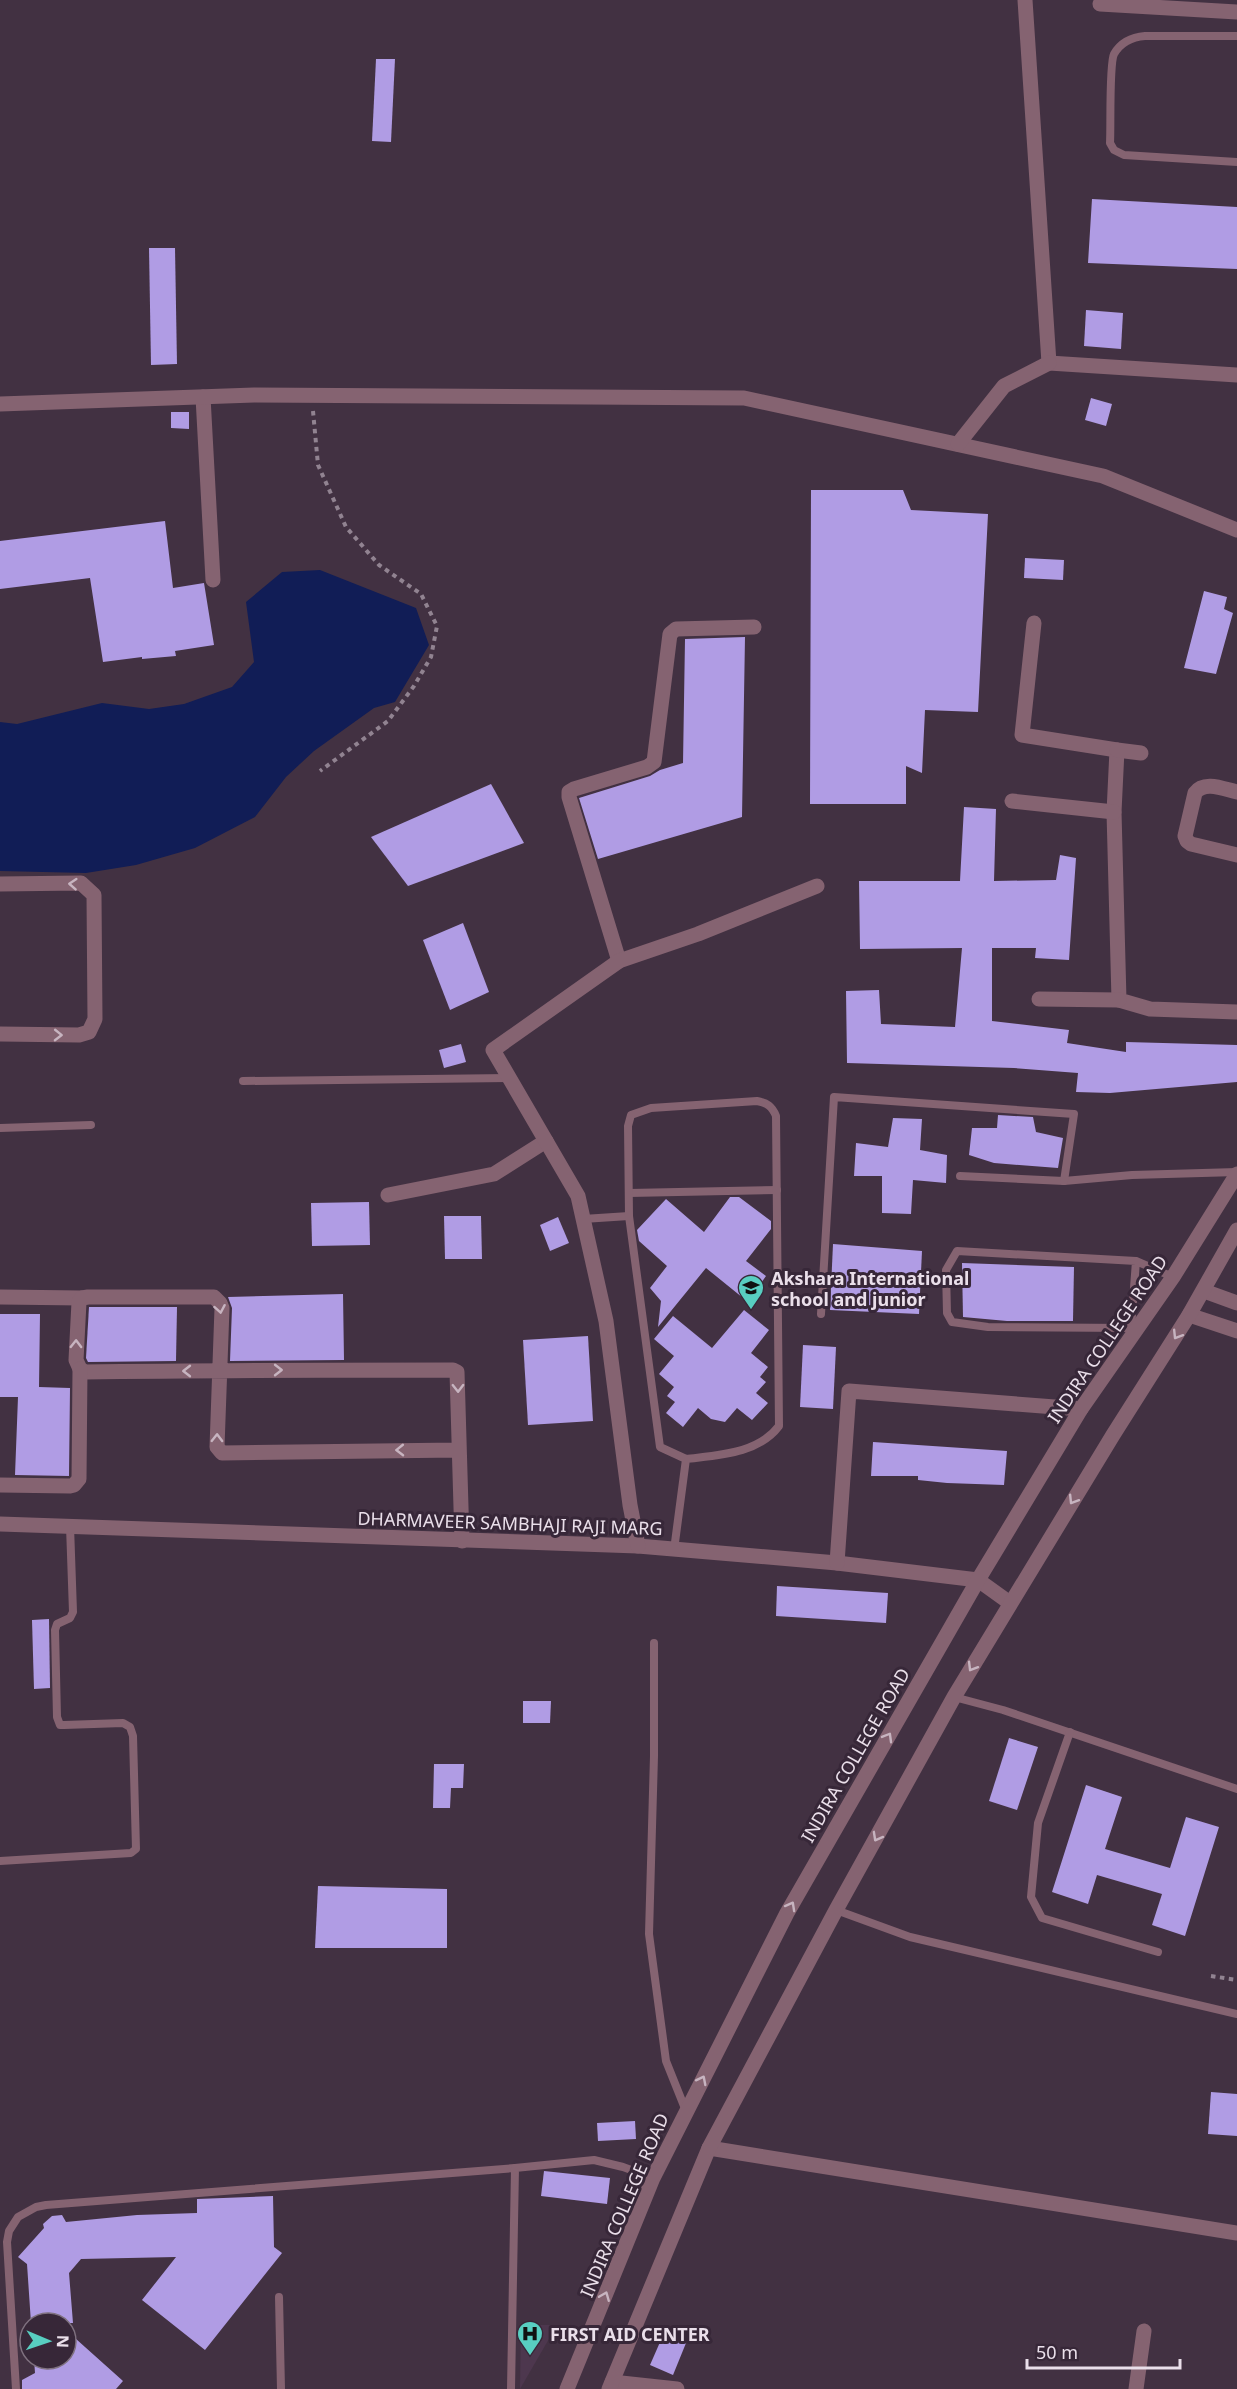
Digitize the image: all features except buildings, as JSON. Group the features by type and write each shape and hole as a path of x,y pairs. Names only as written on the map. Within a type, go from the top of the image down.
{"street":[{"path":"1025,0 1049,363"},
{"path":"1100,4 1237,12"},
{"path":"958,444 1004,386 1049,363 1237,375"},
{"path":"0,404 311,395 744,398 1103,476 1237,530"},
{"path":"203,397 213,580"},
{"path":"1034,623 1022,735 1141,753"},
{"path":"619,961 568,797 569,792 647,767 654,762 670,634 675,629 754,627"},
{"path":"1117,750 1114,812 1119,1000"},
{"path":"1237,792 1199,787 1195,793 1185,836 1186,841 1191,844 1237,855"},
{"path":"1012,801 1114,812"},
{"path":"0,884 81,883 94,895 95,1019 89,1032 79,1035 0,1034"},
{"path":"638,1546 630,1505 606,1321 578,1196 493,1050 619,961 698,934 817,886"},
{"path":"1039,999 1119,1000 1150,1009 1237,1012"},
{"path":"388,1196 494,1174 546,1141"},
{"name":"INDIRA COLLEGE ROAD","path":"567,2389 653,2178 787,1913 978,1580 1081,1409 1173,1277 1237,1173"},
{"path":"677,2389 611,2385 709,2148 954,1696 1204,1291 1237,1230"},
{"path":"1204,1291 1237,1303"},
{"path":"0,1297 214,1297 222,1308 217,1447 222,1453 458,1450"},
{"path":"0,1485 69,1486 79,1479 80,1369 76,1360 76,1338 77,1308 82,1298"},
{"path":"1189,1315 1237,1331"},
{"path":"80,1369 85,1372 453,1370 458,1380 462,1541"},
{"path":"837,1563 849,1391 1081,1409"},
{"name":"DHARMAVEER SAMBHAJI RAJI MARG","path":"0,1524 638,1546 837,1563 978,1580 1010,1603"},
{"path":"709,2148 1237,2233"},
{"path":"1136,2389 1144,2331"}],"lane":[{"path":"1237,36 1145,36 1132,38 1123,44 1113,57 1110,143 1114,150 1124,155 1237,162"},
{"path":"243,1081 509,1078"},
{"path":"821,1314 834,1097 1074,1114 1064,1180"},
{"path":"757,1101 773,1108 776,1116 779,1426 771,1437 754,1446 686,1460 660,1447 629,1216 629,1192 628,1126 631,1115 651,1108 757,1101"},
{"path":"0,1128 91,1125"},
{"path":"960,1176 1064,1180 1237,1173"},
{"path":"629,1192 777,1190"},
{"path":"583,1219 629,1216"},
{"path":"1136,1261 1131,1328 988,1327 952,1322 947,1313 946,1270 957,1251 1136,1261 1173,1277"},
{"path":"674,1550 686,1460"},
{"path":"0,1861 131,1853 136,1850 133,1736 130,1727 123,1723 60,1725 57,1717 55,1630 57,1624 70,1618 73,1612 70,1526"},
{"path":"654,1643 654,1756 649,1934 666,2061 686,2111"},
{"path":"954,1696 1070,1732 1237,1789"},
{"path":"1070,1732 1038,1823 1031,1897 1042,1918 1158,1952"},
{"path":"836,1910 910,1937 1237,2013"},
{"path":"16,2389 7,2242 9,2231 18,2217 36,2207 594,2160 653,2178"},
{"path":"511,2389 515,2168"},
{"path":"279,2297 281,2389"}],"path":[{"path":"311,395 318,465 346,527 379,565 421,594 437,626 431,657 414,686 388,721 320,771"},
{"path":"1211,1976 1237,1980"}],"shaded area":[{"path":"320,570 416,608 429,645 395,702 374,708 314,751 286,777 255,817 195,848 136,865 86,873 0,871 0,722 17,724 102,703 149,709 184,704 232,687 254,662 246,602 282,572"},
{"name":"FIRST AID CENTER","path":"521,2325 557,2325 520,2389"}],"place":[{"name":"Akshara International school and junior","path":"751,1311"},
{"name":"FIRST AID CENTER","path":"530,2357"}]}
